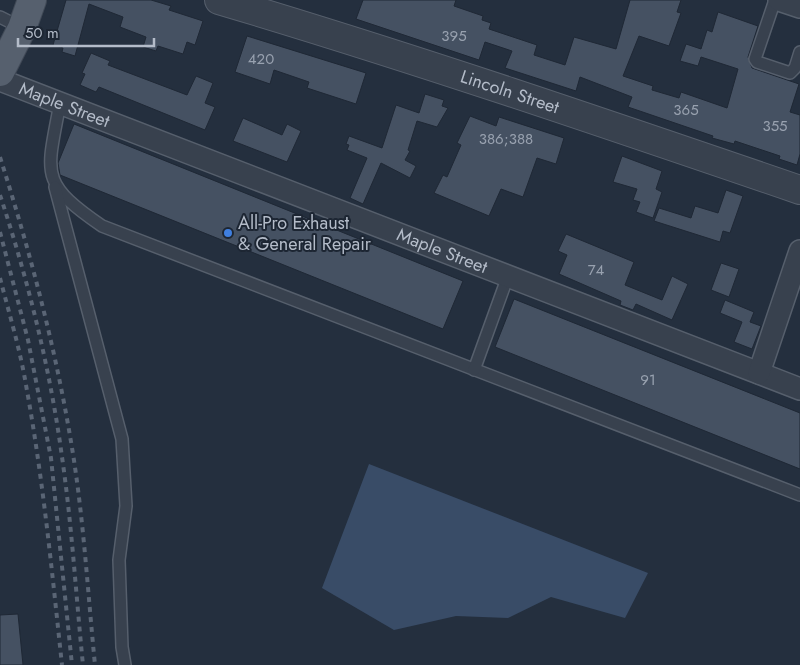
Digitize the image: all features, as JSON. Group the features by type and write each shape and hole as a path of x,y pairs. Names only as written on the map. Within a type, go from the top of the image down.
{"main road":[{"path":"0,72 11,22 32,0"}],"street":[{"name":"Lincoln Street","path":"219,0 335,34 579,114 800,190"},
{"path":"779,0 800,7"},
{"name":"Maple Street","path":"0,80 800,389"},
{"path":"759,373 800,251"}],"lane":[{"path":"775,0 755,59 757,62 790,74 795,68 800,52"},
{"path":"60,103 49,163 122,439 126,506 119,560 122,647 125,665"},
{"path":"54,185 75,208 102,226 800,495"},
{"path":"474,370 508,276"}],"water":[{"path":"369,464 648,573 625,618 551,597 508,618 456,616 394,630 322,588"}],"building":[{"path":"66,0 151,0 171,6 169,10 203,21 195,45 187,42 183,54 158,46 156,51 143,47 146,37 120,27 123,17 89,4 75,56 62,52 63,48 53,45"},
{"path":"363,0 456,0 454,6 483,16 482,20 491,23 489,29 537,45 534,55 565,65 574,37 616,49 630,0 681,0 677,12 681,13 669,46 639,36 623,76 653,86 652,90 679,98 681,92 727,108 738,69 701,57 698,66 680,61 686,44 701,49 707,30 712,32 718,12 758,26 748,57 752,68 799,84 790,112 800,115 800,154 797,165 779,159 780,156 735,141 734,144 712,138 713,136 628,107 632,97 580,77 576,91 505,68 512,51 485,42 479,60 356,19"},
{"path":"247,36 366,73 356,104 307,88 309,82 274,70 270,84 235,72"},
{"path":"91,53 110,61 108,65 187,95 196,76 213,83 205,103 215,107 205,130 99,87 96,92 80,85 85,74 82,73"},
{"path":"425,94 444,100 442,106 448,108 437,127 417,121 408,150 410,151 405,160 416,166 410,178 381,163 363,204 350,198 367,158 347,150 349,145 346,144 349,136 382,148 396,105 419,113"},
{"path":"470,116 496,126 499,117 564,138 556,164 537,158 523,197 501,189 489,216 434,193 443,175 447,177 461,145 457,143"},
{"path":"243,118 282,135 287,124 301,131 287,162 233,141"},
{"path":"74,124 463,281 443,329 60,175 58,163"},
{"path":"622,156 662,171 656,189 662,192 653,218 636,212 640,202 633,200 637,189 613,182"},
{"path":"726,190 743,196 730,233 723,231 720,242 654,221 659,208 691,218 695,206 718,213"},
{"path":"566,234 634,262 625,285 662,300 672,276 688,284 672,320 636,304 633,310 620,305 621,301 559,274 567,255 558,251"},
{"path":"721,263 739,269 729,297 711,290"},
{"path":"514,299 800,413 800,469 495,347"},
{"path":"725,300 754,312 750,322 761,326 752,349 734,342 742,322 720,313"},
{"path":"18,614 23,665 0,665 0,615"}],"railway":[{"path":"0,157 42,304 67,416 86,560 95,665"},
{"path":"0,195 29,292 51,390 69,509 83,665"},
{"path":"0,232 28,340 51,458 72,665"},
{"path":"0,278 21,358 32,420 47,525 62,665"}],"place":[{"name":"All-Pro Exhaust & General Repair","path":"228,233"}]}
